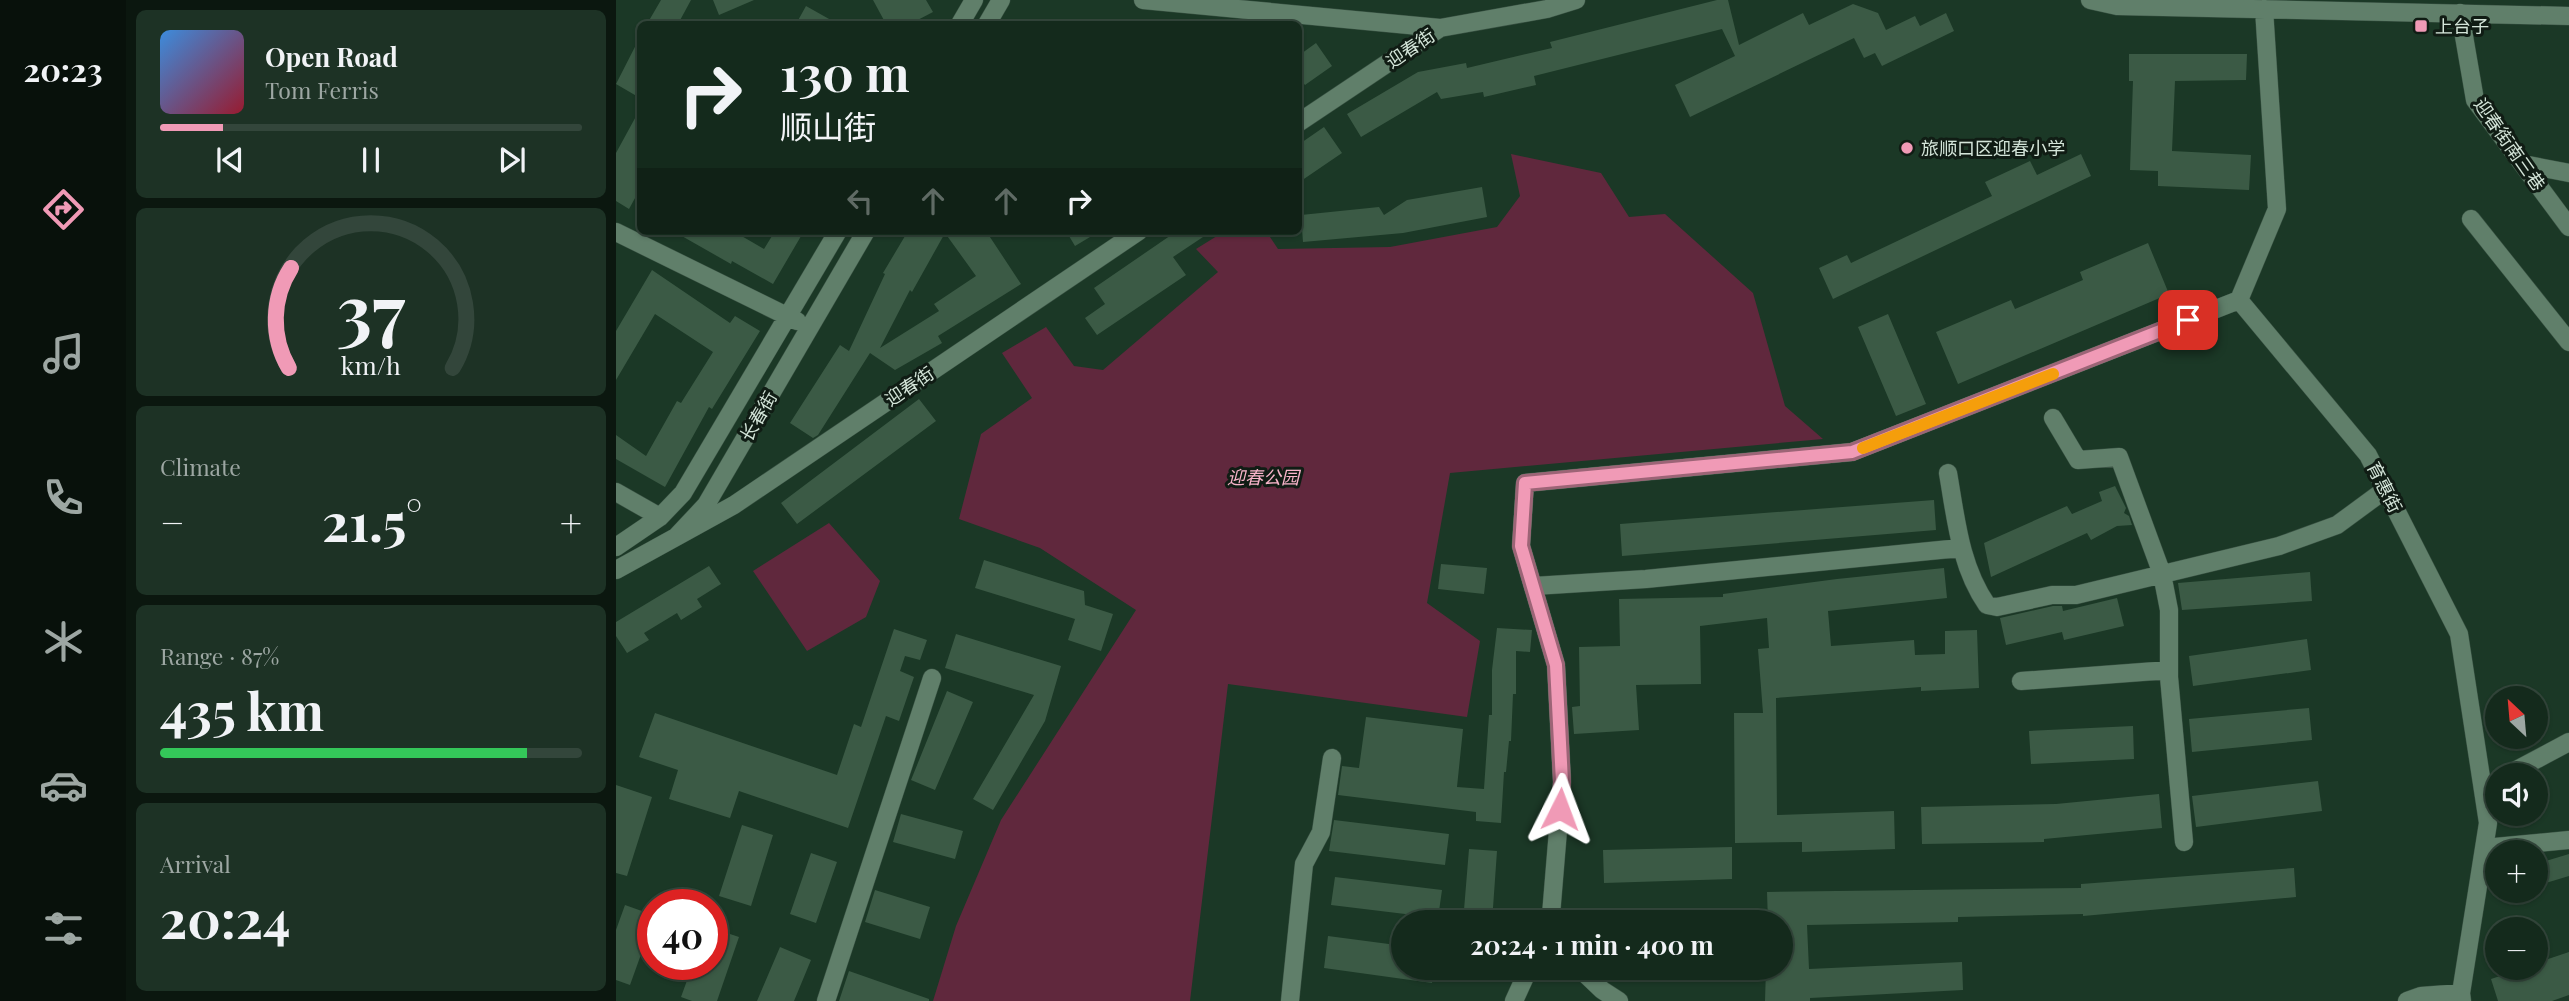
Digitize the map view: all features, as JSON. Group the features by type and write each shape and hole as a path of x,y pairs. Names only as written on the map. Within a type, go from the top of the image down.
{"street":[{"path":"962,21 974,0"},
{"path":"989,21 1001,0"},
{"path":"1143,0 1268,6 1440,28"},
{"name":"迎春街","path":"1302,120 1440,28 1547,9 1576,0"},
{"path":"2090,0 2117,6 2216,4 2264,9 2569,16"},
{"path":"1551,910 1562,782 1556,665 1521,546 1525,483 1852,452 2239,300 2277,209 2264,9"},
{"name":"迎春街南三巷","path":"2460,13 2475,100 2569,227"},
{"path":"2523,164 2569,173"},
{"path":"2471,219 2569,342"},
{"path":"616,232 810,327"},
{"name":"长春街","path":"616,547 660,517 683,493 836,235"},
{"name":"长春街","path":"616,570 676,537 706,505 864,235"},
{"name":"迎春街","path":"676,537 734,505 1133,235"},
{"name":"育惠街","path":"2239,300 2368,455 2459,634 2486,763"},
{"path":"2053,418 2078,460 2119,457 2162,574 2169,610 2169,670 2184,842"},
{"path":"1948,473 1960,548 1977,591 1987,605 1997,607 2052,595 2076,595 2279,546 2337,525 2385,489"},
{"path":"616,492 660,517"},
{"path":"1534,586 1646,579 1960,548"},
{"path":"2021,681 2169,670"},
{"path":"826,1001 932,678"},
{"path":"2530,763 2569,742"},
{"path":"1290,1001 1304,864 1321,832 1332,758"},
{"name":"育惠街","path":"2461,997 2487,826"},
{"path":"2484,848 2569,840"},
{"path":"1514,1001 1524,980"},
{"path":"1592,980 1619,1001"},
{"path":"2407,1001 2421,996 2461,997"}],"green space":[{"name":"迎春公园","path":"1511,154 1601,173 1629,217 1665,214 1753,293 1785,406 1823,439 1450,473 1427,603 1480,641 1467,717 1228,684 1190,1001 933,1001 956,926 1001,820 1136,610 1040,548 959,519 981,434 1032,398 1002,353 1046,327 1074,366 1103,370 1218,272 1196,249 1219,235 1269,235 1278,249 1390,247 1497,227 1520,196"},
{"path":"829,523 880,581 866,617 807,651 753,571"}],"building":[{"path":"661,0 691,0 680,21 649,21"},
{"path":"713,0 754,0 719,15"},
{"path":"873,0 926,0 933,12 916,21 884,21"},
{"path":"1717,0 1728,0 1739,45 1803,13 1809,25 1853,4 1878,13 1886,30 1915,16 1920,26 1946,13 1954,31 1882,66 1875,53 1864,58 1854,38 1690,117 1675,85 1735,56 1722,29 1534,76 1536,85 1484,97 1483,92 1441,99 1437,92 1361,137 1347,114 1418,72 1466,63 1467,68 1552,48 1550,42"},
{"path":"806,6 833,21 798,21"},
{"path":"637,43 637,96 616,84"},
{"path":"1316,43 1332,66 1305,85 1302,82 1302,53"},
{"path":"2129,54 2247,54 2246,80 2175,81 2172,151 2251,155 2249,190 2158,186 2158,171 2130,170 2133,81 2129,81"},
{"path":"637,114 637,194 629,209 616,201 616,153"},
{"path":"1324,127 1342,153 1302,180 1302,142"},
{"path":"2081,154 2091,176 1833,299 1819,268 1847,255 1851,263 1992,196 1985,182 2030,161 2037,175"},
{"path":"1482,187 1487,217 1403,233 1303,242 1302,215 1379,207 1384,215 1407,200"},
{"path":"680,235 740,235 764,249 773,235 802,235 773,284 732,261 731,264"},
{"path":"906,235 944,235 912,292 910,290 880,348 939,311 934,304 976,276 946,235 989,235 1021,284 938,336 942,343 895,370 870,353 818,435 813,438 790,423 840,345 849,351 885,274 883,273"},
{"path":"1068,235 1093,235 1075,246"},
{"path":"1171,235 1206,235 1173,257 1186,275 1097,335 1085,318 1105,304 1094,288"},
{"path":"2148,243 2169,294 1958,384 1936,332 2011,300 2015,309 2083,280 2080,272"},
{"path":"652,270 730,323 735,316 760,331 712,409 709,407 665,487 616,459 616,435 646,456 677,401 681,403 713,352 655,314 616,380 616,331"},
{"path":"1888,314 1926,404 1896,416 1858,327"},
{"path":"919,399 936,421 797,524 781,503"},
{"path":"2115,486 2126,508 2124,513 2129,516 2132,525 2117,526 2091,540 2087,533 1991,577 1984,543 2067,506 2072,514 2102,501 2099,492"},
{"path":"1934,500 1936,530 1622,556 1620,524"},
{"path":"984,560 1084,591 1085,605 1113,614 1101,651 1068,640 1075,619 975,588"},
{"path":"1441,564 1487,568 1484,594 1438,589"},
{"path":"709,566 721,584 697,599 702,607 681,620 677,613 644,633 649,640 627,653 616,636 616,622"},
{"path":"1944,568 1947,598 1828,611 1831,646 1914,640 1915,655 1945,654 1945,631 1977,630 1979,688 1921,691 1921,687 1776,698 1777,815 1894,811 1895,849 1802,852 1802,842 1735,843 1734,713 1763,713 1758,649 1769,648 1767,618 1700,626 1701,684 1636,685 1639,730 1574,734 1572,707 1580,706 1579,647 1620,646 1619,599 1723,597 1723,594 1837,579"},
{"path":"2310,572 2312,601 2182,610 2178,583"},
{"path":"2117,598 2124,626 2064,640 2062,632 2006,645 2000,618 2053,606 2062,606 2063,611"},
{"path":"1497,628 1532,630 1530,652 1516,651 1516,694 1513,694 1511,741 1504,772 1501,823 1476,821 1476,812 1338,795 1342,766 1359,768 1366,717 1463,729 1457,787 1484,789"},
{"path":"894,629 927,640 920,660 905,656 900,671 914,677 899,721 886,716 848,828 739,791 730,818 669,799 678,770 639,757 655,713 837,775 854,724 861,727"},
{"path":"956,634 1061,666 1045,721 993,810 973,799 1034,695 945,668"},
{"path":"2307,639 2311,670 2193,686 2189,656"},
{"path":"947,691 973,702 935,790 911,780"},
{"path":"2309,708 2312,740 2192,752 2189,719"},
{"path":"2133,726 2134,759 2031,764 2029,731"},
{"path":"2318,781 2322,811 2196,827 2192,796"},
{"path":"616,785 652,797 627,876 616,873"},
{"path":"2159,794 2162,828 2044,839 2044,842 1922,844 1921,807 2056,804"},
{"path":"901,814 963,831 955,859 893,842"},
{"path":"1334,820 1449,834 1445,865 1329,851"},
{"path":"742,825 773,835 751,906 728,899 728,889 721,889"},
{"path":"1732,847 1732,879 1604,883 1603,850"},
{"path":"1469,849 1497,851 1493,910 1464,910"},
{"path":"811,853 837,862 816,923 790,914"},
{"path":"2569,854 2569,876 2548,882 2548,860"},
{"path":"2294,868 2296,897 2083,916 1958,917 1958,922 1807,925 1809,969 1962,962 1963,990 1810,998 1810,1001 1765,1001 1766,980 1793,980 1793,910 1768,910 1767,892 2081,888 2081,884"},
{"path":"1335,877 1442,890 1439,910 1391,910 1391,912 1331,905"},
{"path":"875,890 930,907 920,939 865,922"},
{"path":"625,905 637,909 637,966 630,985 616,980 616,930"},
{"path":"728,933 739,937 728,969"},
{"path":"1328,936 1391,944 1391,977 1324,968"},
{"path":"780,947 811,960 794,1001 757,1001"},
{"path":"2569,952 2569,995 2552,1001 2498,1001 2491,980 2548,980 2548,959"},
{"path":"849,971 929,999 929,1001 839,1001"},
{"path":"687,980 724,980 717,1001 692,1001 681,997"},
{"path":"1410,980 1432,980 1432,983"}],"slow traffic":[{"path":"1863,448 2053,374"}],"place":[{"name":"上台子","path":"2421,26"},
{"name":"旅顺口区迎春小学","path":"1907,148"}],"route":[{"path":"1560,809 1562,782 1556,665 1521,546 1525,483 1852,452 2188,320"}]}
